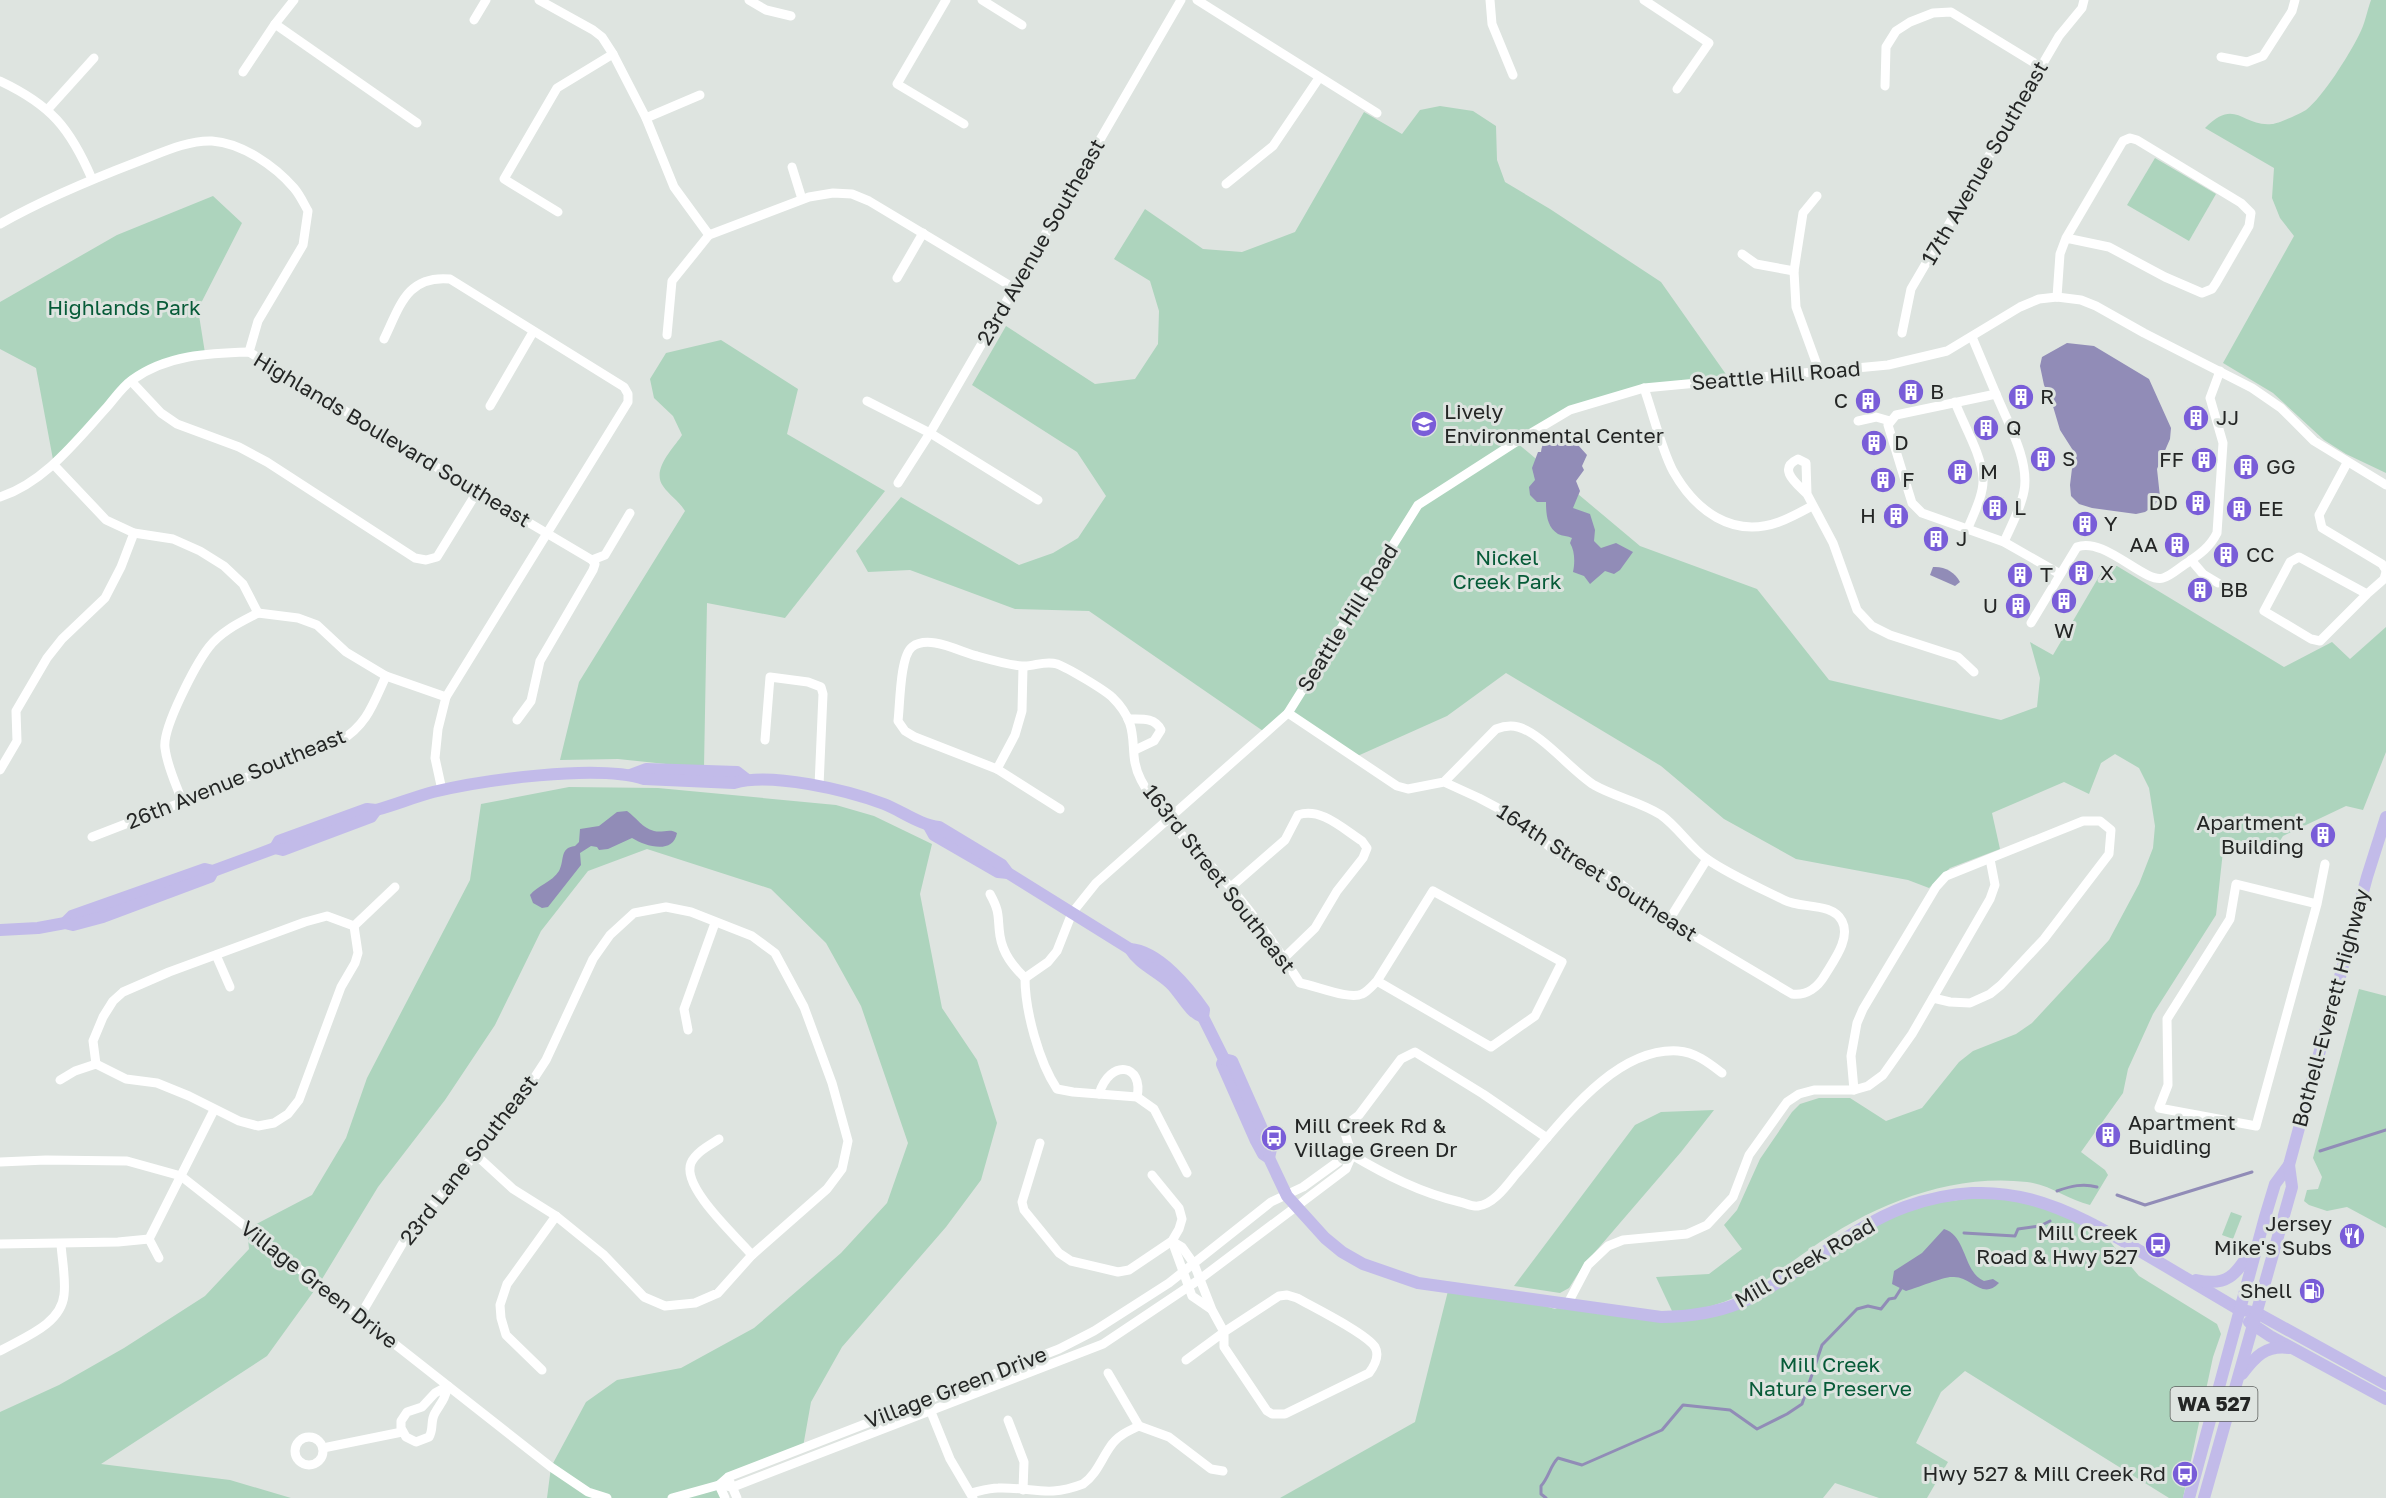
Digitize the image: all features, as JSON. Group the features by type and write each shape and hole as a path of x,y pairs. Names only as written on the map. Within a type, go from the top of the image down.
{"main road":[{"path":"0,930 38,928 65,923 72,916 205,869 213,871 275,848 283,850 371,817 376,810 442,790 526,778 600,773 630,775 644,779 734,783 746,779 819,786 856,795 885,805 929,826 934,835 998,872 1008,873 1072,913"},
{"name":"Bothell-Everett Highway","path":"2189,1498 2238,1309 2275,1184 2289,1165 2367,877 2386,817"},
{"name":"Mill Creek Road","path":"1072,913 1130,949 1135,958 1170,983 1196,1015 1203,1017 1224,1059 1222,1064 1249,1128 1263,1154 1269,1158 1287,1196 1325,1238 1342,1252 1386,1273 1418,1282 1661,1317 1688,1316 1722,1311 1751,1299 1864,1227 1905,1207 1965,1193 2022,1197 2064,1209 2095,1224 2238,1309 2257,1312"},
{"name":"Bothell-Everett Highway","path":"2204,1498 2292,1187 2289,1165"},
{"path":"2176,1272 2206,1283 2228,1280 2259,1237"},
{"path":"2238,1309 2253,1326 2386,1399"},
{"path":"2257,1312 2386,1384"},
{"path":"2238,1380 2251,1362 2264,1351 2278,1347 2299,1352"}],"street":[{"path":"243,72 294,0"},
{"path":"474,20 486,0"},
{"path":"539,0 602,37 646,118 674,187 709,235"},
{"path":"749,0 766,10 791,16"},
{"path":"946,0 897,84 964,124"},
{"path":"982,0 1022,25"},
{"name":"23rd Avenue Southeast","path":"898,483 930,432 1181,0"},
{"path":"1197,0 1377,113"},
{"path":"1490,0 1492,24 1513,75"},
{"path":"1644,0 1709,43 1677,89"},
{"name":"17th Avenue Southeast","path":"1902,333 1911,289 2059,36 2082,9 2084,0"},
{"path":"2221,57 2247,62 2263,56 2292,11 2295,0"},
{"path":"1885,86 1886,46 1896,31 1910,22 1933,13 1951,12 2041,67"},
{"path":"275,24 417,123"},
{"path":"558,212 504,179 557,88 613,54"},
{"path":"48,109 93,58"},
{"path":"1226,184 1273,146 1319,78"},
{"path":"0,81 24,92 48,109 68,132 92,179"},
{"path":"646,118 700,95"},
{"path":"2058,297 2060,254 2066,238 2119,145 2130,138 2232,197 2251,213 2249,226 2216,283 2207,292 2202,293 2188,289 2109,247 2066,238"},
{"path":"0,224 54,195 186,144 211,141 229,144 248,152 276,171 295,189 308,211 303,245 258,321 249,352"},
{"path":"792,167 802,199"},
{"path":"667,335 672,281 709,235 802,199 833,193 852,194 868,201 1014,288"},
{"path":"1817,196 1803,213 1794,271 1796,307 1820,373"},
{"path":"897,278 923,233"},
{"path":"1742,254 1756,264 1794,271"},
{"path":"384,339 404,299 413,287 427,279 450,279 624,387 628,394 628,402 446,697 438,729 435,758 442,790"},
{"name":"Seattle Hill Road","path":"1025,978 1048,962 1057,951 1072,913 1096,883 1288,714 1419,505 1570,410 1644,388 1888,365 1947,351 2020,307 2039,299 2058,297 2081,300 2096,306 2252,388 2281,408 2314,441 2348,464 2386,485"},
{"path":"490,406 533,332"},
{"path":"1972,337 2023,461 2025,478 2022,499 2004,542"},
{"name":"Highlands Boulevard Southeast","path":"0,497 9,494 54,465 131,381 165,363 189,357 206,353 249,352 594,562"},
{"path":"2031,623 2073,551 2081,545 2113,554 2152,577 2158,578 2164,578 2208,547 2217,533 2223,443 2210,398 2220,371"},
{"path":"131,381 162,413 177,424 239,447 267,462 415,558 426,560 437,557 477,492"},
{"path":"1644,388 1672,469 1686,490 1704,510 1720,521 1739,526 1759,526 1778,523 1812,506"},
{"path":"1996,394 1896,415 1890,421 1889,433 1915,508 1922,513 2004,542 2060,574"},
{"path":"867,401 930,432 1038,500"},
{"path":"1955,402 1980,465 1983,479 1981,494 1968,528"},
{"path":"1858,421 1876,417 1890,421"},
{"path":"2348,464 2319,515 2322,528 2382,564 2386,571 2384,579 2320,641 2311,639 2264,611 2290,562 2299,556 2367,594"},
{"path":"54,465 106,520 134,533 173,539 201,551 224,566 243,584 258,613"},
{"path":"1807,494 1833,543 1857,610 1872,626 1890,635 1958,657 1974,672"},
{"path":"517,720 531,701 540,661 594,562 605,555 630,513"},
{"path":"0,770 16,741 16,711 47,658 62,639 105,598 121,567 134,533"},
{"path":"2191,560 2203,574 2218,583"},
{"path":"182,801 164,746 168,725 209,646 227,630 258,613 298,618 317,625 346,652 386,676 446,697"},
{"name":"163rd Street Southeast","path":"997,769 905,731 898,721 905,658 911,647 932,642 1023,667 1040,662 1058,664 1110,695 1124,710 1133,730 1138,775 1169,821 1231,887 1300,983 1331,990 1349,998 1364,994 1377,981"},
{"path":"1023,667 1022,711 1015,735 997,769 1060,809"},
{"name":"26th Avenue Southeast","path":"92,837 347,738 365,722 386,676"},
{"path":"765,740 770,678 808,682 821,687 823,694 819,786"},
{"path":"1288,714 1397,786 1408,789 1444,782 1496,729 1507,725 1520,727 1547,746 1592,784 1660,815 1707,859 1669,920"},
{"path":"1128,719 1150,720 1157,723 1161,730 1154,741 1135,750"},
{"name":"164th Street Southeast","path":"1444,782 1510,815 1556,852 1600,871 1669,920 1777,987 1792,994 1803,994 1816,987 1837,955 1845,932 1843,922 1838,915 1825,908 1798,906 1788,902 1707,859"},
{"path":"1231,887 1286,840 1298,815 1309,812 1318,813 1362,841 1367,848 1363,858 1337,891 1315,928 1284,958"},
{"path":"1854,1090 1852,1045 1863,1009 1936,887 1946,876 2089,820 2100,821 2111,831 2109,854 2044,939 2001,986 1970,1003 1933,998"},
{"path":"1568,1303 1588,1265 1608,1246 1623,1239 1687,1234 1707,1225 1733,1197 1749,1155 1787,1102 1814,1090 1854,1090 1868,1086 1883,1075 1892,1065 1933,998 1990,898 1995,885 1990,859"},
{"path":"2317,904 2236,884 2230,919 2167,1019 2168,1085 2159,1108 2256,1125 2317,904 2325,864"},
{"path":"354,926 395,887"},
{"path":"1433,891 1562,962 1535,1016 1491,1047 1377,981 1433,891"},
{"path":"990,894 998,909 1000,936 1005,952 1013,966 1025,978 1025,994 1048,1075 1057,1089 1137,1097 1154,1109 1187,1173"},
{"name":"23rd Lane Southeast","path":"360,1316 408,1234 516,1106 546,1060 593,959 610,935 634,914 666,908 692,912 715,923"},
{"path":"96,1064 93,1041 103,1017 113,1001 123,992 138,984 305,922 327,916 354,926"},
{"path":"477,1155 513,1190 556,1216 604,1255 644,1297 665,1306 695,1304 718,1293 752,1254 827,1189 842,1168 848,1141 832,1083 804,1007 775,953 752,936 715,923 684,1009 688,1030"},
{"path":"60,1080 75,1071 96,1064 126,1079 157,1083 239,1121 258,1126 274,1123 288,1114 299,1100 341,987 355,963 358,953 354,926"},
{"path":"216,955 230,987"},
{"path":"1548,1138 1415,1052 1401,1059 1359,1115 1343,1127 1352,1155 1384,1174 1438,1197 1478,1206 1496,1197 1592,1092 1622,1066 1636,1059 1678,1051 1706,1061 1722,1073"},
{"path":"1099,1094 1108,1075 1113,1071 1121,1070 1135,1075 1139,1088 1137,1097"},
{"path":"150,1239 214,1110"},
{"path":"719,1139 702,1150 690,1164 690,1180 700,1196 752,1254"},
{"path":"1040,1143 1022,1202 1024,1210 1059,1253 1071,1261 1118,1272 1138,1265 1172,1241 1182,1219 1179,1208 1152,1175"},
{"name":"Village Green Drive","path":"672,1498 718,1485 728,1477 1059,1349 1094,1331 1184,1272 1271,1202 1303,1188 1339,1161 1352,1155"},
{"name":"Village Green Drive","path":"718,1485 733,1487 1103,1344 1200,1279 1347,1169 1352,1155"},
{"name":"Village Green Drive","path":"0,1162 127,1161 181,1176 551,1467 588,1492 607,1498"},
{"path":"542,1370 506,1335 500,1305 507,1284 556,1216"},
{"path":"0,1244 61,1244 150,1239"},
{"path":"150,1239 159,1258"},
{"path":"1172,1241 1182,1247 1194,1264 1212,1310 1224,1332 1224,1347 1267,1411 1272,1414 1285,1414 1369,1373 1377,1356 1376,1348 1364,1337 1287,1294 1279,1296 1224,1332 1186,1360"},
{"path":"1172,1241 1174,1252 1192,1296 1212,1310"},
{"path":"0,1351 47,1324 58,1311 64,1296 61,1244"},
{"path":"1108,1373 1139,1426 1169,1437 1211,1469 1223,1471"},
{"path":"448,1386 444,1401 434,1414 429,1437 419,1442 412,1441 402,1432 401,1421 406,1412 422,1407 435,1393 448,1386"},
{"path":"931,1412 950,1459 972,1496 998,1488 1023,1490 1050,1497 1068,1491 1085,1483 1116,1440 1139,1426"},
{"path":"1008,1420 1024,1462 1023,1490"},
{"path":"323,1448 402,1432"},
{"path":"728,1477 737,1498"},
{"path":"718,1485 725,1498"}],"green space":[{"path":"2371,0 2386,0 2386,473 2346,454 2324,440 2273,393 2223,363 2294,236 2280,218 2272,198 2274,168 2205,128 2224,115 2238,115 2253,122 2272,124 2306,110 2328,86 2349,53 2361,31"},
{"name":"Nickel Creek Park","path":"1440,106 1473,111 1496,126 1497,160 1505,182 1661,282 1730,380 1644,388 1570,410 1516,442 1640,546 1757,589 1829,680 2001,720 2037,707 2040,678 2030,642 2053,655 2104,568 2117,566 2284,667 2332,642 2350,659 2386,627 2386,752 2363,810 2346,806 2283,836 2278,844 2224,842 2216,915 2153,1014 2128,1069 2123,1093 2081,1152 2105,1170 2108,1175 2090,1205 2044,1186 2027,1182 1998,1180 1969,1182 1913,1196 1859,1219 1834,1233 1746,1292 1712,1306 1672,1311 1656,1277 1709,1274 1742,1249 1724,1225 1737,1210 1760,1159 1800,1104 1819,1098 1850,1098 1886,1121 1922,1108 1959,1062 1973,1051 2016,1034 2032,1023 2109,940 2139,884 2153,848 2155,826 2149,788 2139,768 2115,754 2101,763 2089,794 2064,782 1992,813 2000,849 1950,868 1929,888 1908,880 1796,859 1724,819 1661,766 1506,673 1447,716 1353,758 1288,714 1266,733 1089,611 1015,609 910,570 868,572 856,551 901,497 1019,565 1053,553 1078,538 1106,496 1077,452 972,385 1006,326 1095,384 1135,379 1158,344 1159,311 1150,281 1114,259 1145,209 1203,249 1242,252 1295,232 1364,112 1402,134 1420,110"},
{"path":"2155,158 2216,194 2189,241 2127,205"},
{"name":"Highlands Park","path":"213,196 242,223 198,309 205,353 165,363 131,381 54,465 36,368 0,349 0,302 117,235"},
{"path":"721,340 798,389 787,434 885,491 785,618 707,603 704,768 618,759 560,760 579,682 685,511 665,489 660,479 665,459 682,435 673,416 654,398 650,379 666,353"},
{"path":"569,787 658,788 836,805 874,816 932,844 920,894 942,1008 977,1060 997,1123 981,1180 946,1227 842,1347 811,1402 803,1447 728,1477 725,1498 547,1498 551,1467 586,1402 617,1380 681,1368 754,1328 841,1253 887,1203 908,1143 861,1006 826,943 771,889 647,849 588,871 541,931 495,1025 445,1100 378,1187 319,1284 267,1356 101,1464 230,1480 291,1498 0,1498 0,1412 59,1385 124,1348 205,1296 249,1249 247,1229 312,1195 346,1138 367,1078 470,880 481,804"},
{"path":"2359,989 2386,996 2386,1228 2347,1207 2327,1211 2304,1201 2307,1190 2318,1189 2322,1177 2313,1158"},
{"path":"1714,1110 1583,1266 1569,1288 1560,1293 1514,1286 1635,1125 1661,1112"},
{"name":"Mill Creek Nature Preserve","path":"2004,1194 2095,1224 2139,1276 2217,1324 2221,1334 2213,1357 2183,1498 2169,1498 1965,1371 1941,1392 1916,1443 1948,1462 1927,1498 1879,1498 1835,1483 1823,1498 1280,1498 1415,1422 1449,1287 1507,1295 1555,1309 1568,1303 1627,1312 1722,1311 1905,1207"},
{"path":"2231,1212 2242,1216 2233,1239 2222,1235"}],"shaded area":[{"path":"2067,343 2094,346 2149,379 2171,428 2170,439 2157,469 2160,497 2154,506 2145,512 2136,514 2092,508 2079,504 2071,496 2074,452 2060,430 2044,385 2040,366 2042,357"},
{"path":"1557,434 1575,438 1587,455 1582,466 1584,470 1576,481 1580,491 1573,508 1590,514 1595,530 1594,541 1601,548 1616,543 1633,552 1620,570 1614,574 1605,571 1590,584 1584,576 1573,572 1574,557 1570,543 1572,538 1560,535 1551,528 1546,502 1537,502 1530,495 1529,487 1535,480 1532,468 1538,452 1541,452 1546,440"},
{"path":"1933,567 1949,570 1960,582 1955,586 1930,575"},
{"path":"627,811 650,830 677,833 674,840 670,844 658,847 632,838 608,849 599,850 591,846 580,853 581,865 548,907 542,908 533,903 530,895 559,871 564,852 579,842 580,829 599,826 617,812"},
{"path":"1944,1229 1957,1239 1977,1276 1984,1281 1993,1279 1999,1283 1987,1289 1959,1277 1948,1277 1906,1291 1892,1284 1894,1271 1922,1253"}],"waterway":[{"path":"2320,1151 2386,1130"},
{"path":"2117,1195 2145,1205 2252,1172"},
{"path":"2057,1191 2077,1186 2097,1187"},
{"path":"1964,1233 2015,1236 2018,1229 2040,1226 2050,1221"},
{"path":"1546,1498 1541,1494 1541,1486 1558,1458 1582,1465 1662,1430 1683,1405 1730,1410 1757,1429 1787,1414 1802,1404 1822,1345 1857,1309 1868,1306 1881,1309 1889,1299 1895,1298 1902,1287"}],"place":[{"name":"B","path":"1911,392"},
{"name":"R","path":"2021,397"},
{"name":"C","path":"1868,401"},
{"name":"JJ","path":"2196,418"},
{"name":"Lively Environmental Center","path":"1424,424"},
{"name":"Q","path":"1986,428"},
{"name":"D","path":"1874,443"},
{"name":"S","path":"2043,459"},
{"name":"FF","path":"2204,460"},
{"name":"GG","path":"2246,467"},
{"name":"M","path":"1960,472"},
{"name":"F","path":"1883,480"},
{"name":"DD","path":"2198,503"},
{"name":"L","path":"1995,508"},
{"name":"EE","path":"2239,509"},
{"name":"H","path":"1896,516"},
{"name":"Y","path":"2085,524"},
{"name":"J","path":"1936,539"},
{"name":"AA","path":"2177,545"},
{"name":"CC","path":"2226,555"},
{"name":"X","path":"2081,573"},
{"name":"T","path":"2020,575"},
{"name":"BB","path":"2200,590"},
{"name":"W","path":"2064,601"},
{"name":"U","path":"2018,606"},
{"name":"Apartment Building","path":"2323,835"},
{"name":"Apartment Buidling","path":"2108,1135"},
{"name":"Mill Creek Rd & Village Green Dr","path":"1274,1138"},
{"name":"Jersey Mike's Subs","path":"2352,1236"},
{"name":"Mill Creek Road & Hwy 527","path":"2158,1245"},
{"name":"Shell","path":"2312,1291"},
{"name":"Hwy 527 & Mill Creek Rd","path":"2185,1474"}]}
